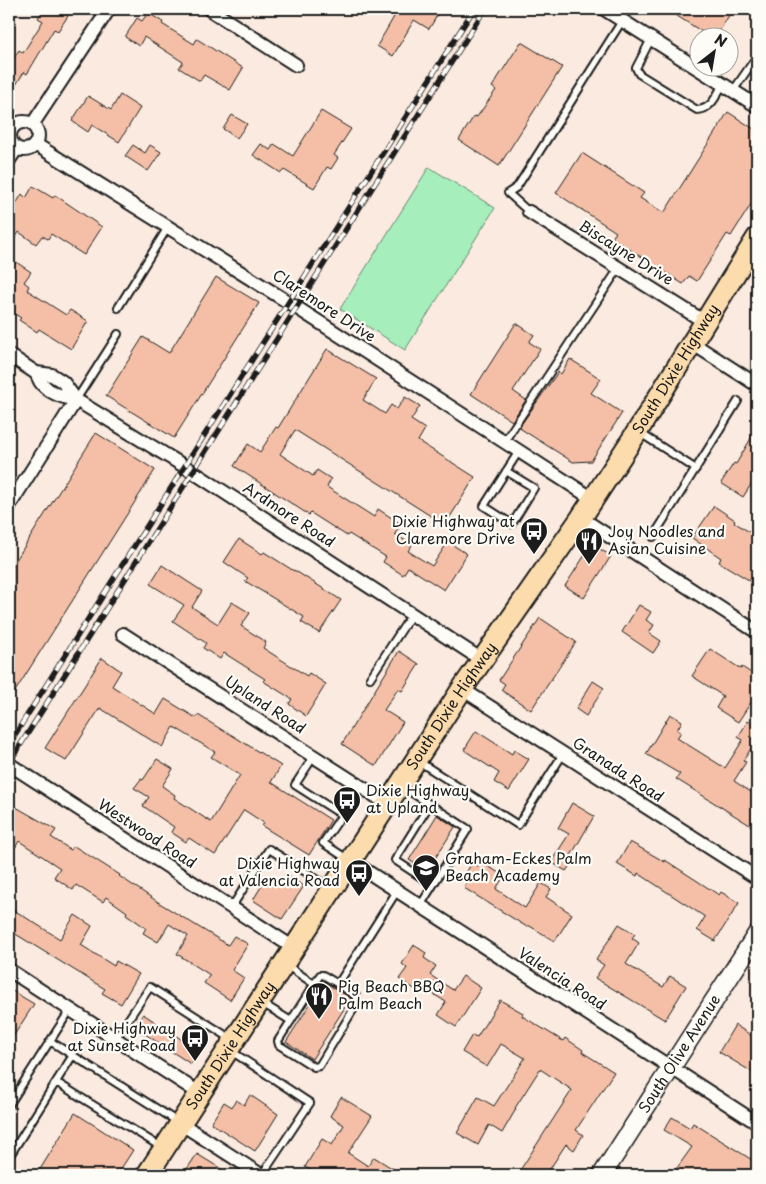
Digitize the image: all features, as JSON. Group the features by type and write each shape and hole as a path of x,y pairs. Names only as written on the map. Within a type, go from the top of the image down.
{"main road":[{"name":"South Dixie Highway","path":"147,1175 462,689 637,432 757,238"}],"street":[{"path":"32,125 109,9"},
{"path":"209,9 296,64"},
{"path":"604,9 757,106"},
{"path":"28,123 32,125 38,136 35,144 28,149 17,148 12,142 10,130 18,124 28,123"},
{"name":"Claremore Drive","path":"35,144 288,302 593,499"},
{"path":"9,160 17,148"},
{"name":"Biscayne Drive","path":"529,212 705,322"},
{"path":"692,343 757,385"},
{"name":"Ardmore Road","path":"9,355 36,372 52,375 63,382 76,400 184,466 482,660"},
{"path":"9,506 76,400"},
{"path":"580,518 757,632"},
{"name":"Upland Road","path":"123,634 388,804"},
{"name":"Granada Road","path":"462,689 757,878"},
{"name":"Westwood Road","path":"9,764 231,908 289,956"},
{"name":"Valencia Road","path":"351,861 757,1123"},
{"name":"South Olive Avenue","path":"602,1175 757,934"},
{"path":"9,970 199,1093"},
{"path":"180,1124 262,1175"}],"lane":[{"path":"529,212 508,193 517,187 622,21"},
{"path":"651,39 636,68 639,74 697,110 703,110 710,106 757,56"},
{"path":"118,308 168,227"},
{"path":"504,442 620,268"},
{"path":"76,400 118,334"},
{"path":"653,537 738,401"},
{"path":"637,432 696,469"},
{"path":"506,471 534,488 512,524 484,506 518,451"},
{"path":"370,678 412,614"},
{"path":"417,760 518,826 563,754"},
{"path":"314,756 295,785 342,815 323,843 351,861"},
{"path":"400,785 468,829 420,906"},
{"path":"430,804 395,860 433,885"},
{"path":"231,908 269,849 332,889"},
{"path":"338,984 397,891"},
{"path":"289,956 314,984"},
{"path":"320,975 338,984 356,996 358,1002 319,1066 314,1067 278,1043 320,975"},
{"path":"115,1039 150,987 310,1103 262,1175"},
{"path":"259,1002 290,1021"},
{"path":"9,1105 70,1010"},
{"path":"50,1041 180,1124"},
{"path":"9,1157 73,1055"},
{"path":"56,1082 164,1148"}],"green space":[{"path":"429,167 495,208 405,350 340,309"}],"building":[{"path":"44,9 58,9 68,16 58,31 54,29 27,74 24,72 9,96 9,66 19,50 23,53 43,21 38,18"},
{"path":"396,9 441,9 429,29 414,20 393,56 377,46 398,10"},
{"path":"666,9 733,9 721,28 696,28"},
{"path":"148,13 194,44 197,39 243,68 230,90 204,75 200,81 179,68 183,62 144,37 139,46 125,37 137,18 142,21"},
{"path":"521,42 562,67 499,166 459,140 474,116 477,117 496,90 492,87"},
{"path":"120,95 140,108 119,142 92,125 88,132 72,121 88,96 111,110"},
{"path":"321,111 351,129 334,155 338,158 331,169 327,167 314,188 284,170 281,173 253,155 261,144 270,150 274,144 293,156"},
{"path":"728,112 757,131 757,195 731,236 727,234 697,281 689,276 683,284 612,238 616,232 556,193 582,153 644,193 640,198 664,213"},
{"path":"232,115 247,124 237,138 223,129"},
{"path":"133,145 145,153 150,145 161,152 148,171 125,156"},
{"path":"33,186 53,198 55,195 102,227 84,255 51,234 48,239 42,236 36,244 19,232 9,249 9,216 22,194 26,198"},
{"path":"16,262 31,272 24,282 29,286 27,290 66,315 70,310 88,321 71,349 39,329 37,332 19,320 21,318 9,310 9,274"},
{"path":"216,277 259,303 174,438 106,396 143,337 169,353"},
{"path":"516,323 534,335 529,342 540,349 513,391 526,400 512,421 471,394"},
{"path":"327,349 376,379 363,400 385,414 391,405 397,409 405,397 420,406 411,420 425,429 418,441 475,477 445,525 295,430 280,454 313,476 317,470 331,479 327,487 374,517 378,509 401,524 395,534 412,545 408,551 432,566 448,542 467,554 444,590 408,567 403,575 383,562 386,557 349,534 347,536 311,513 309,515 234,466 248,444 260,452 276,427 278,428"},
{"path":"570,359 601,379 591,393 622,413 591,461 573,462 521,429 520,426 558,372 561,374"},
{"path":"757,428 757,475 743,497 721,483 734,463 736,464"},
{"path":"96,433 155,470 9,701 9,571"},
{"path":"714,506 757,537 757,585 719,562 721,558 692,538"},
{"path":"239,539 262,554 264,552 341,600 319,633 301,622 304,617 245,581 248,578 224,562"},
{"path":"592,544 611,556 584,598 565,586"},
{"path":"162,565 202,591 192,607 218,624 232,602 250,613 241,626 266,642 263,648 307,676 309,673 326,684 306,716 289,704 292,699 263,681 265,679 224,653 220,659 203,648 206,643 173,621 184,605 150,584"},
{"path":"639,605 651,612 646,620 654,625 649,633 661,641 653,653 622,632"},
{"path":"540,618 576,642 531,710 501,690 505,684 499,680"},
{"path":"710,649 757,677 757,693 738,722 716,708 723,696 692,676"},
{"path":"399,651 419,664 402,691 398,689 384,710 403,722 376,766 342,744"},
{"path":"102,658 121,671 112,686 156,714 165,699 196,718 198,715 281,766 271,782 331,820 309,855 262,826 264,823 244,810 215,855 189,838 186,842 171,832 174,827 143,806 149,797 134,788 141,779 143,780 157,759 173,769 162,786 175,795 174,798 211,822 240,775 211,757 215,752 174,727 162,747 100,708 66,761 45,748"},
{"path":"593,681 604,688 586,716 576,709"},
{"path":"670,714 682,721 677,730 681,732 677,738 725,768 743,740 738,737 748,721 757,727 757,739 743,761 746,762 734,781 757,796 757,819 753,827 676,779 680,774 646,754"},
{"path":"476,731 512,754 514,750 529,759 509,791 494,782 499,773 464,750"},
{"path":"9,803 56,830 51,837 71,850 74,846 161,904 228,945 234,936 248,944 232,970 244,978 230,1000 204,983 210,975 177,954 188,936 169,924 158,942 143,933 146,928 106,897 103,902 76,885 73,890 54,877 60,868 19,841 9,858"},
{"path":"572,803 594,816 569,859 573,861 566,871 551,862 569,834 558,828"},
{"path":"437,815 455,827 427,871 409,860"},
{"path":"630,842 665,862 665,860 719,895 721,892 739,903 715,941 697,930 705,917 638,873 637,876 617,864"},
{"path":"481,862 504,876 496,889 525,908 541,883 551,889 546,897 572,914 555,941 528,925 527,927 464,888 470,878 465,874 472,863 478,866"},
{"path":"286,875 304,886 282,919 253,900 267,877 280,885"},
{"path":"9,907 60,939 75,915 92,926 81,945 114,966 116,961 139,974 121,1004 102,993 105,989 9,930"},
{"path":"619,924 635,934 632,938 639,943 626,964 663,987 670,976 686,986 665,1020 595,978 604,965 596,960"},
{"path":"414,945 426,953 424,958 436,966 430,975 453,990 463,976 481,988 456,1027 438,1015 446,1002 422,987 419,992 399,979 407,968 402,964"},
{"name":"Pig Beach BBQ Palm Beach","path":"324,982 351,998 312,1059 286,1042"},
{"path":"9,989 34,1004 9,1043"},
{"path":"500,1000 523,1013 522,1016 563,1041 565,1038 583,1050 582,1052 614,1072 576,1130 583,1135 574,1150 566,1144 546,1175 517,1175 572,1090 540,1069 515,1108 502,1133 489,1125 478,1145 457,1133 478,1097 494,1106 525,1058 501,1044 487,1067 462,1052 472,1035 477,1037"},
{"path":"143,1014 199,1051 191,1064 134,1027"},
{"path":"735,1025 757,1039 757,1075 719,1052"},
{"path":"250,1095 278,1114 255,1151 211,1123 224,1102 232,1107 236,1100 244,1105"},
{"path":"341,1097 372,1116 348,1153 368,1166 374,1157 403,1175 319,1175 305,1167 322,1139 332,1145 344,1125 330,1116"},
{"path":"75,1113 133,1150 117,1175 45,1175 39,1171"},
{"path":"672,1117 690,1128 693,1123 757,1163 757,1175 672,1175 692,1147 664,1130"},
{"path":"197,1154 231,1175 183,1175"}],"railway":[{"path":"9,744 474,9"},
{"path":"9,763 485,9"}],"place":[{"name":"Dixie Highway at Claremore Drive","path":"534,555"},
{"name":"Joy Noodles and Asian Cuisine","path":"589,565"},
{"name":"Dixie Highway at Upland","path":"347,824"},
{"name":"Graham-Eckes Palm Beach Academy","path":"426,892"},
{"name":"Dixie Highway at Valencia Road","path":"359,897"},
{"name":"Pig Beach BBQ Palm Beach","path":"319,1020"},
{"name":"Dixie Highway at Sunset Road","path":"195,1062"}]}
